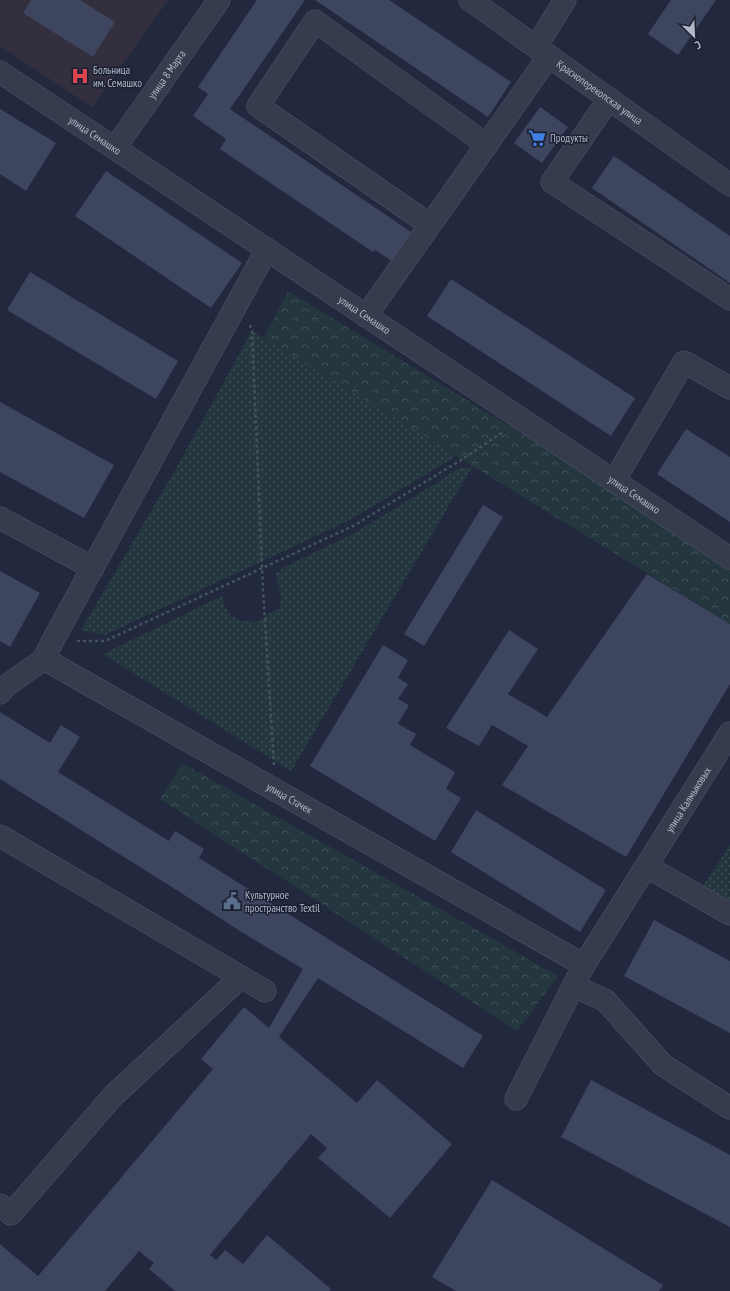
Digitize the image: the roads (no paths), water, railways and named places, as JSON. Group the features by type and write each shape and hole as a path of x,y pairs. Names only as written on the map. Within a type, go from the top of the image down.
{"street":[{"name":"улица 8 Марта","path":"114,148 218,0"},
{"name":"Красноперекопская улица","path":"470,0 730,185"},
{"path":"366,316 487,144 542,52 565,0"},
{"path":"430,225 258,106 315,21 487,144"},
{"name":"улица Семашко","path":"0,72 730,558"},
{"path":"609,99 552,182 730,299"},
{"path":"0,693 6,686 48,650 267,249"},
{"path":"614,481 684,362 730,388"},
{"path":"0,518 93,568"},
{"name":"улица Стачек","path":"48,650 276,790 584,965"},
{"name":"улица Калмыковых","path":"516,1098 584,965 730,733"},
{"path":"0,836 264,991"},
{"path":"646,866 730,914"},
{"path":"0,1205 12,1214 113,1096 241,977"},
{"path":"573,986 604,1000 663,1065 730,1108"}],"place":[{"name":"Больница им. Семашко","path":"80,76"},
{"name":"Продукты","path":"537,138"},
{"name":"Культурное пространство Textil","path":"232,901"}]}
